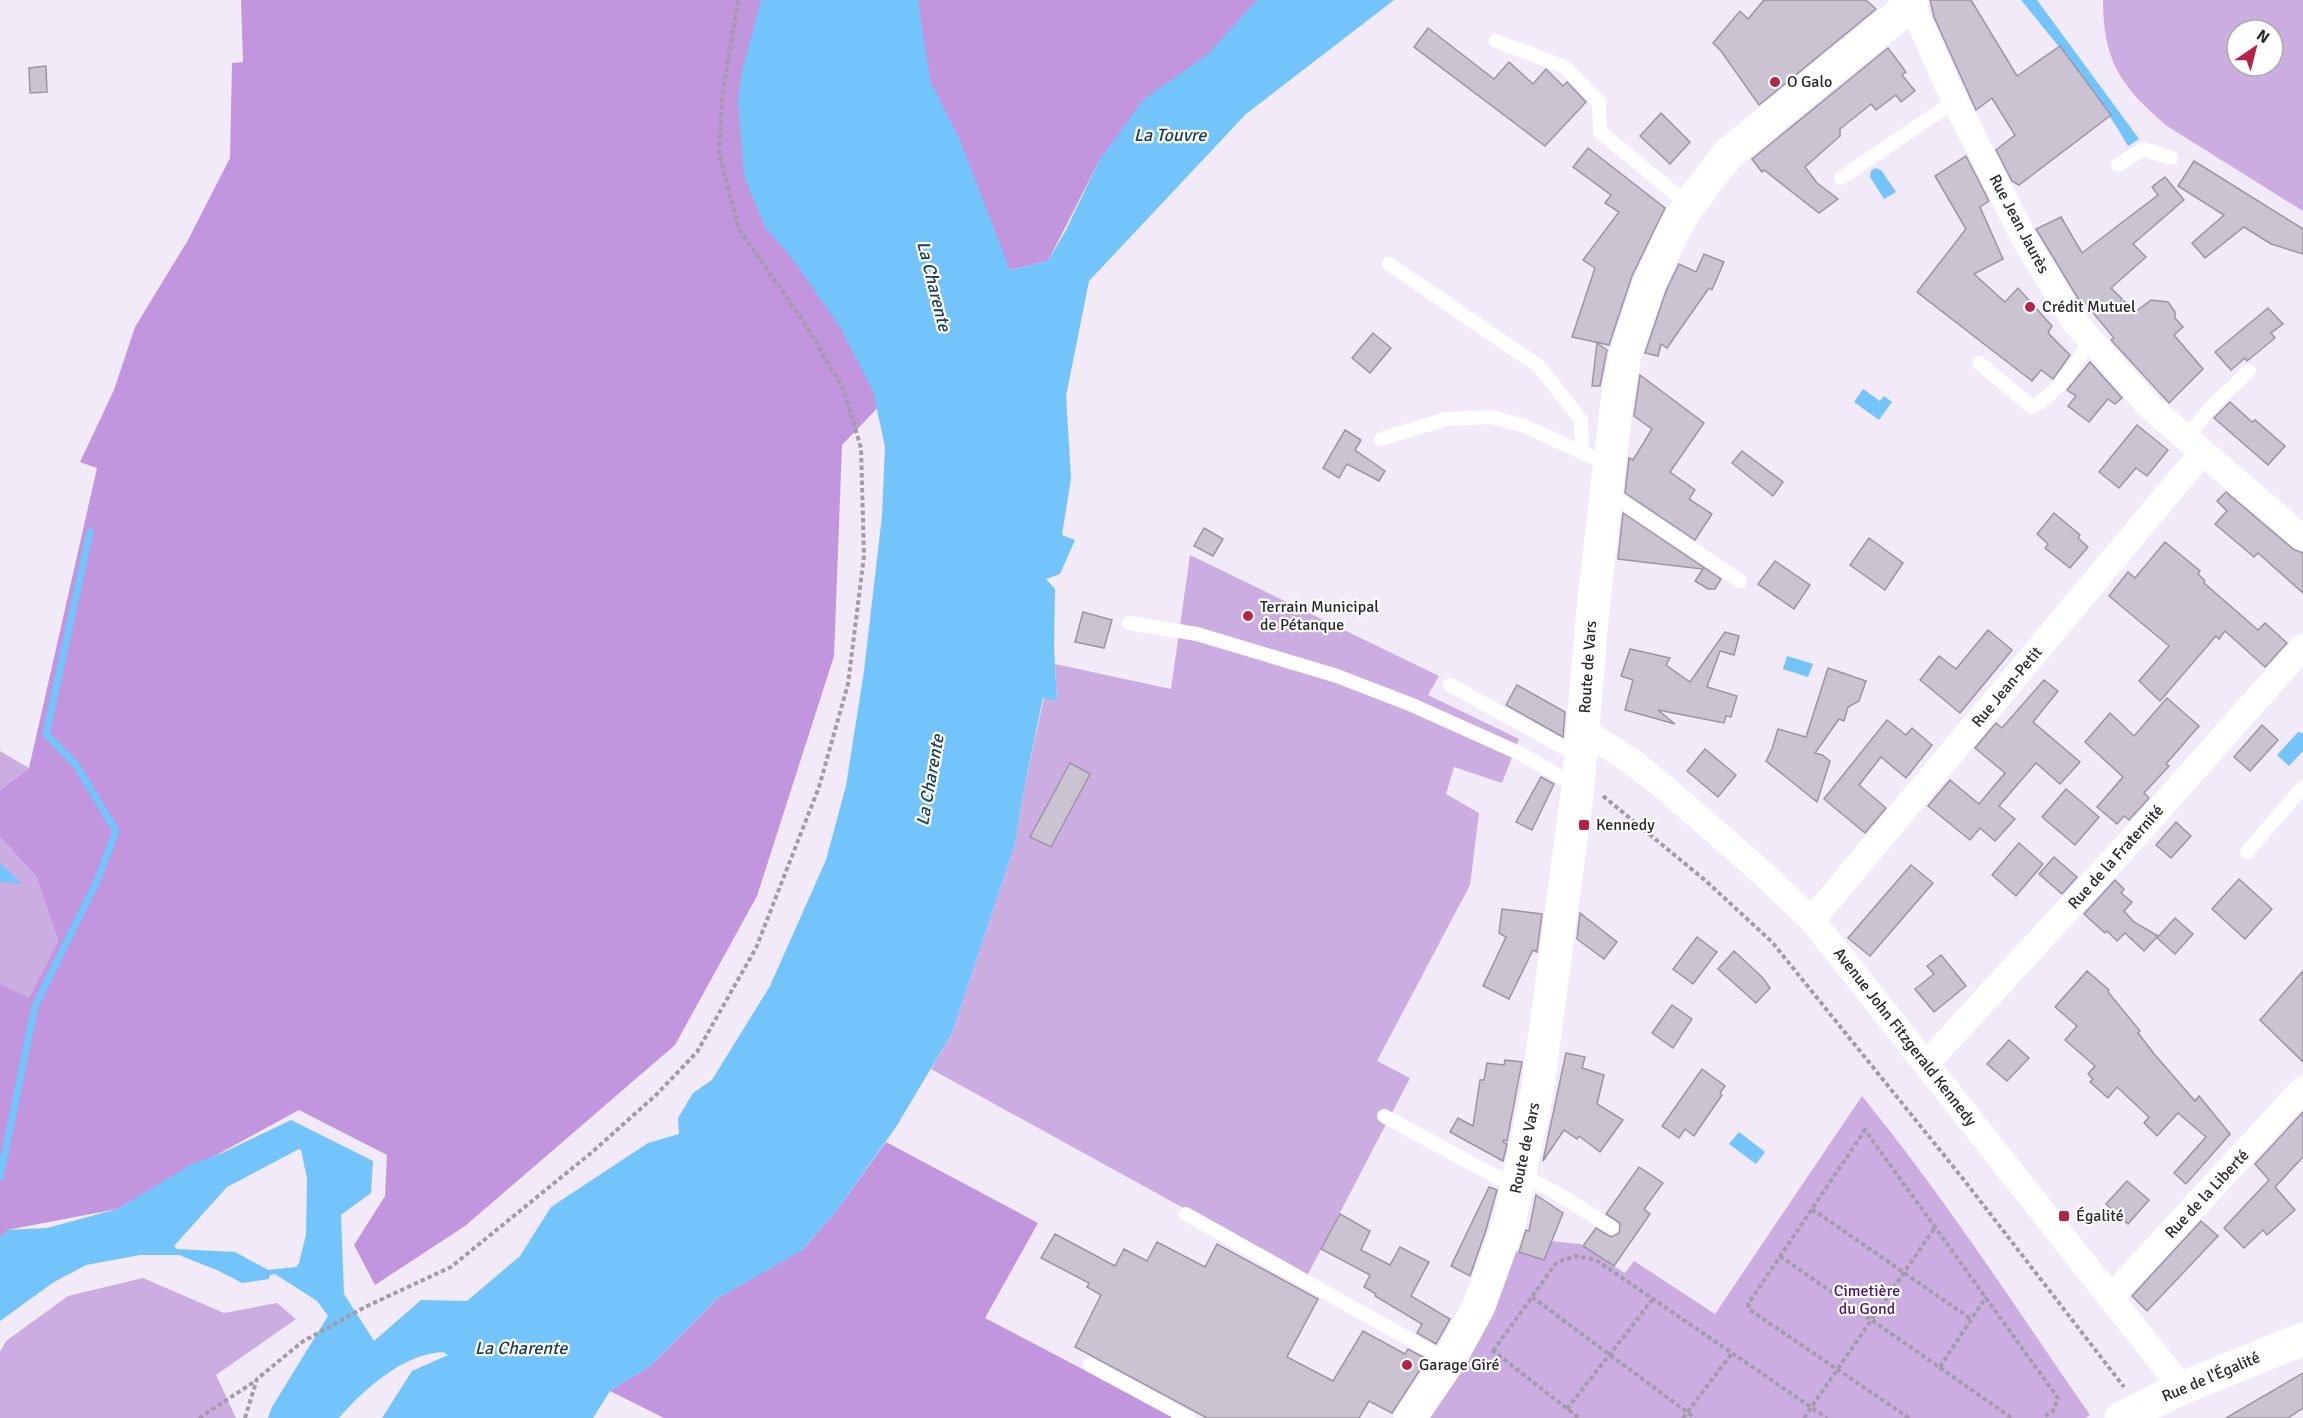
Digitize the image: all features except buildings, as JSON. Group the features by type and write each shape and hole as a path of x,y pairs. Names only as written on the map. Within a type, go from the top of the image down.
{"main road":[{"name":"Route de Vars","path":"1410,1418 1449,1362 1479,1306 1509,1222 1537,1093 1581,759 1593,608 1599,470 1617,401 1625,355 1649,284 1674,229 1689,205 1728,154 1887,25 1912,1"},
{"name":"Rue de l'Égalité","path":"2131,1413 2182,1388 2303,1339"}],"street":[{"name":"Rue Jean Jaurès","path":"1912,1 1955,100 2025,240 2074,321 2151,408 2303,538"},
{"name":"Rue Jean-Petit","path":"1812,920 2193,446"},
{"name":"Rue de la Fraternité","path":"1926,1064 2138,833 2303,647"},
{"name":"Avenue John Fitzgerald Kennedy","path":"1581,759 1631,760 1757,868 1812,920 2182,1388"},
{"name":"Rue de la Liberté","path":"2110,1298 2303,1089"}],"lane":[{"path":"1496,41 1565,66 1599,102 1600,132 1689,205"},
{"path":"1841,178 1955,100"},
{"path":"2118,165 2143,149 2171,158"},
{"path":"1389,264 1539,366 1581,420 1599,470"},
{"path":"1979,363 2032,407 2044,400 2067,379 2090,340"},
{"path":"2193,446 2214,404 2249,371"},
{"path":"1381,439 1446,419 1491,417 1526,426 1599,470 1740,580"},
{"path":"1129,622 1197,634 1338,676 1412,705 1519,753 1581,759"},
{"path":"1450,685 1581,759"},
{"path":"2247,852 2303,788"},
{"path":"1384,1116 1518,1181 1555,1192 1612,1228"},
{"path":"1186,1214 1449,1362"},
{"path":"1090,1365 1188,1418"}],"path":[{"path":"199,1418 257,1379 302,1342 364,1307 451,1267 591,1153 655,1096 697,1052 756,948 819,787 848,684 864,556 861,448 844,390 805,324 739,229 719,153 722,98 738,0"},
{"path":"1581,759 1598,793 1707,881 1772,942 1964,1180 2131,1413"},
{"path":"1909,1418 1750,1310 1748,1304 1865,1131 1936,1226 2058,1398 2054,1411 2042,1418"},
{"path":"1812,1209 1971,1320"},
{"path":"1803,1418 1936,1226"},
{"path":"1493,1351 1557,1262 1576,1256 1596,1260 1827,1418"},
{"path":"1780,1256 2012,1418"},
{"path":"1532,1297 1695,1418"},
{"path":"1940,1367 1986,1297"},
{"path":"1567,1409 1653,1299"},
{"path":"1465,1334 1477,1339 1579,1418"},
{"path":"1683,1418 1732,1353"},
{"path":"245,1418 257,1379"}],"green space":[{"path":"2103,0 2303,0 2303,211 2167,126 2127,85 2111,56"},
{"path":"1190,555 1439,676 1428,695 1519,739 1502,783 1454,767 1446,794 1479,813 1470,885 1377,1061 1410,1078 1307,1276 931,1069 952,1033 1015,844 1024,789 1044,698 1057,701 1055,664 1171,689"},
{"path":"0,751 29,768 0,790"},
{"path":"0,837 36,876 58,941 29,999 0,984"},
{"name":"Cimetière du Gond","path":"1862,1096 1951,1214 2090,1415 2085,1418 1427,1418 1498,1300 1516,1251 1544,1260 1551,1241 1580,1244 1625,1273 1634,1261 1715,1314"},
{"path":"143,1278 224,1313 277,1303 296,1319 216,1375 236,1418 0,1418 0,1352 6,1341 68,1296"}],"shaded area":[{"path":"241,0 1301,0 1099,161 1048,261 1010,270 842,445 834,656 757,896 675,1045 465,1226 375,1285 354,1245 385,1196 387,1155 299,1110 117,1209 7,1230 0,1239 0,984 29,998 58,941 36,876 0,837 0,790 29,768 97,468 80,462 114,390 135,327 188,240 230,158 232,63 243,62"},
{"path":"886,1142 1038,1223 985,1318 1172,1416 1171,1418 664,1418 610,1391 650,1366 718,1298 803,1249 837,1210"}],"water":[{"path":"761,0 918,0 930,81 959,138 1010,270 1048,261 1066,230 1099,161 1143,100 1207,55 1257,0 1394,0 1246,114 1089,281 1066,396 1071,478 1062,535 1075,540 1060,574 1046,579 1055,589 1054,648 1057,701 1043,698 1015,844 952,1033 896,1127 837,1210 801,1251 718,1298 650,1366 610,1391 593,1418 382,1418 412,1371 448,1355 443,1352 428,1354 399,1366 372,1385 339,1418 268,1418 272,1407 328,1316 317,1301 275,1274 270,1275 269,1279 242,1283 179,1255 140,1255 86,1265 54,1282 0,1321 0,1238 7,1230 47,1228 117,1209 192,1164 220,1154 291,1120 373,1161 371,1193 341,1215 344,1294 374,1341 421,1300 467,1301 520,1256 551,1207 648,1143 679,1134 678,1118 693,1093 712,1080 770,986 826,860 846,786 864,671 882,516 885,447 873,391 841,329 795,262 765,227 744,176 738,101 742,72","holes":["301,1150 307,1178 306,1235 296,1267 268,1270 235,1252 177,1249 174,1246 227,1187"]},
{"path":"2021,0 2037,0 2139,139 2128,146 2091,89"},
{"path":"1875,168 1881,170 1896,192 1884,199 1870,177 1871,171"},
{"path":"1863,389 1880,401 1884,396 1892,402 1879,420 1854,402"},
{"path":"1787,656 1813,664 1808,677 1783,669"},
{"path":"2298,732 2303,733 2303,751 2289,766 2277,755"},
{"path":"0,863 22,884 0,882"},
{"path":"1739,1132 1765,1152 1756,1164 1729,1144"}],"waterway":[{"path":"0,1177 35,1006 97,881 116,831 76,765 46,734 90,532"}],"place":[{"name":"O Galo","path":"1775,82"},
{"name":"Crédit Mutuel","path":"2030,307"},
{"name":"Terrain Municipal de Pétanque","path":"1248,616"},
{"name":"Kennedy","path":"1584,825"},
{"name":"Égalité","path":"2064,1216"},
{"name":"Garage Giré","path":"1407,1365"}],"water label":[{"name":"La Touvre","path":"1170,135"},
{"name":"La Charente","path":"934,286"},
{"name":"La Charente","path":"930,780"},
{"name":"La Charente","path":"521,1348"}]}
